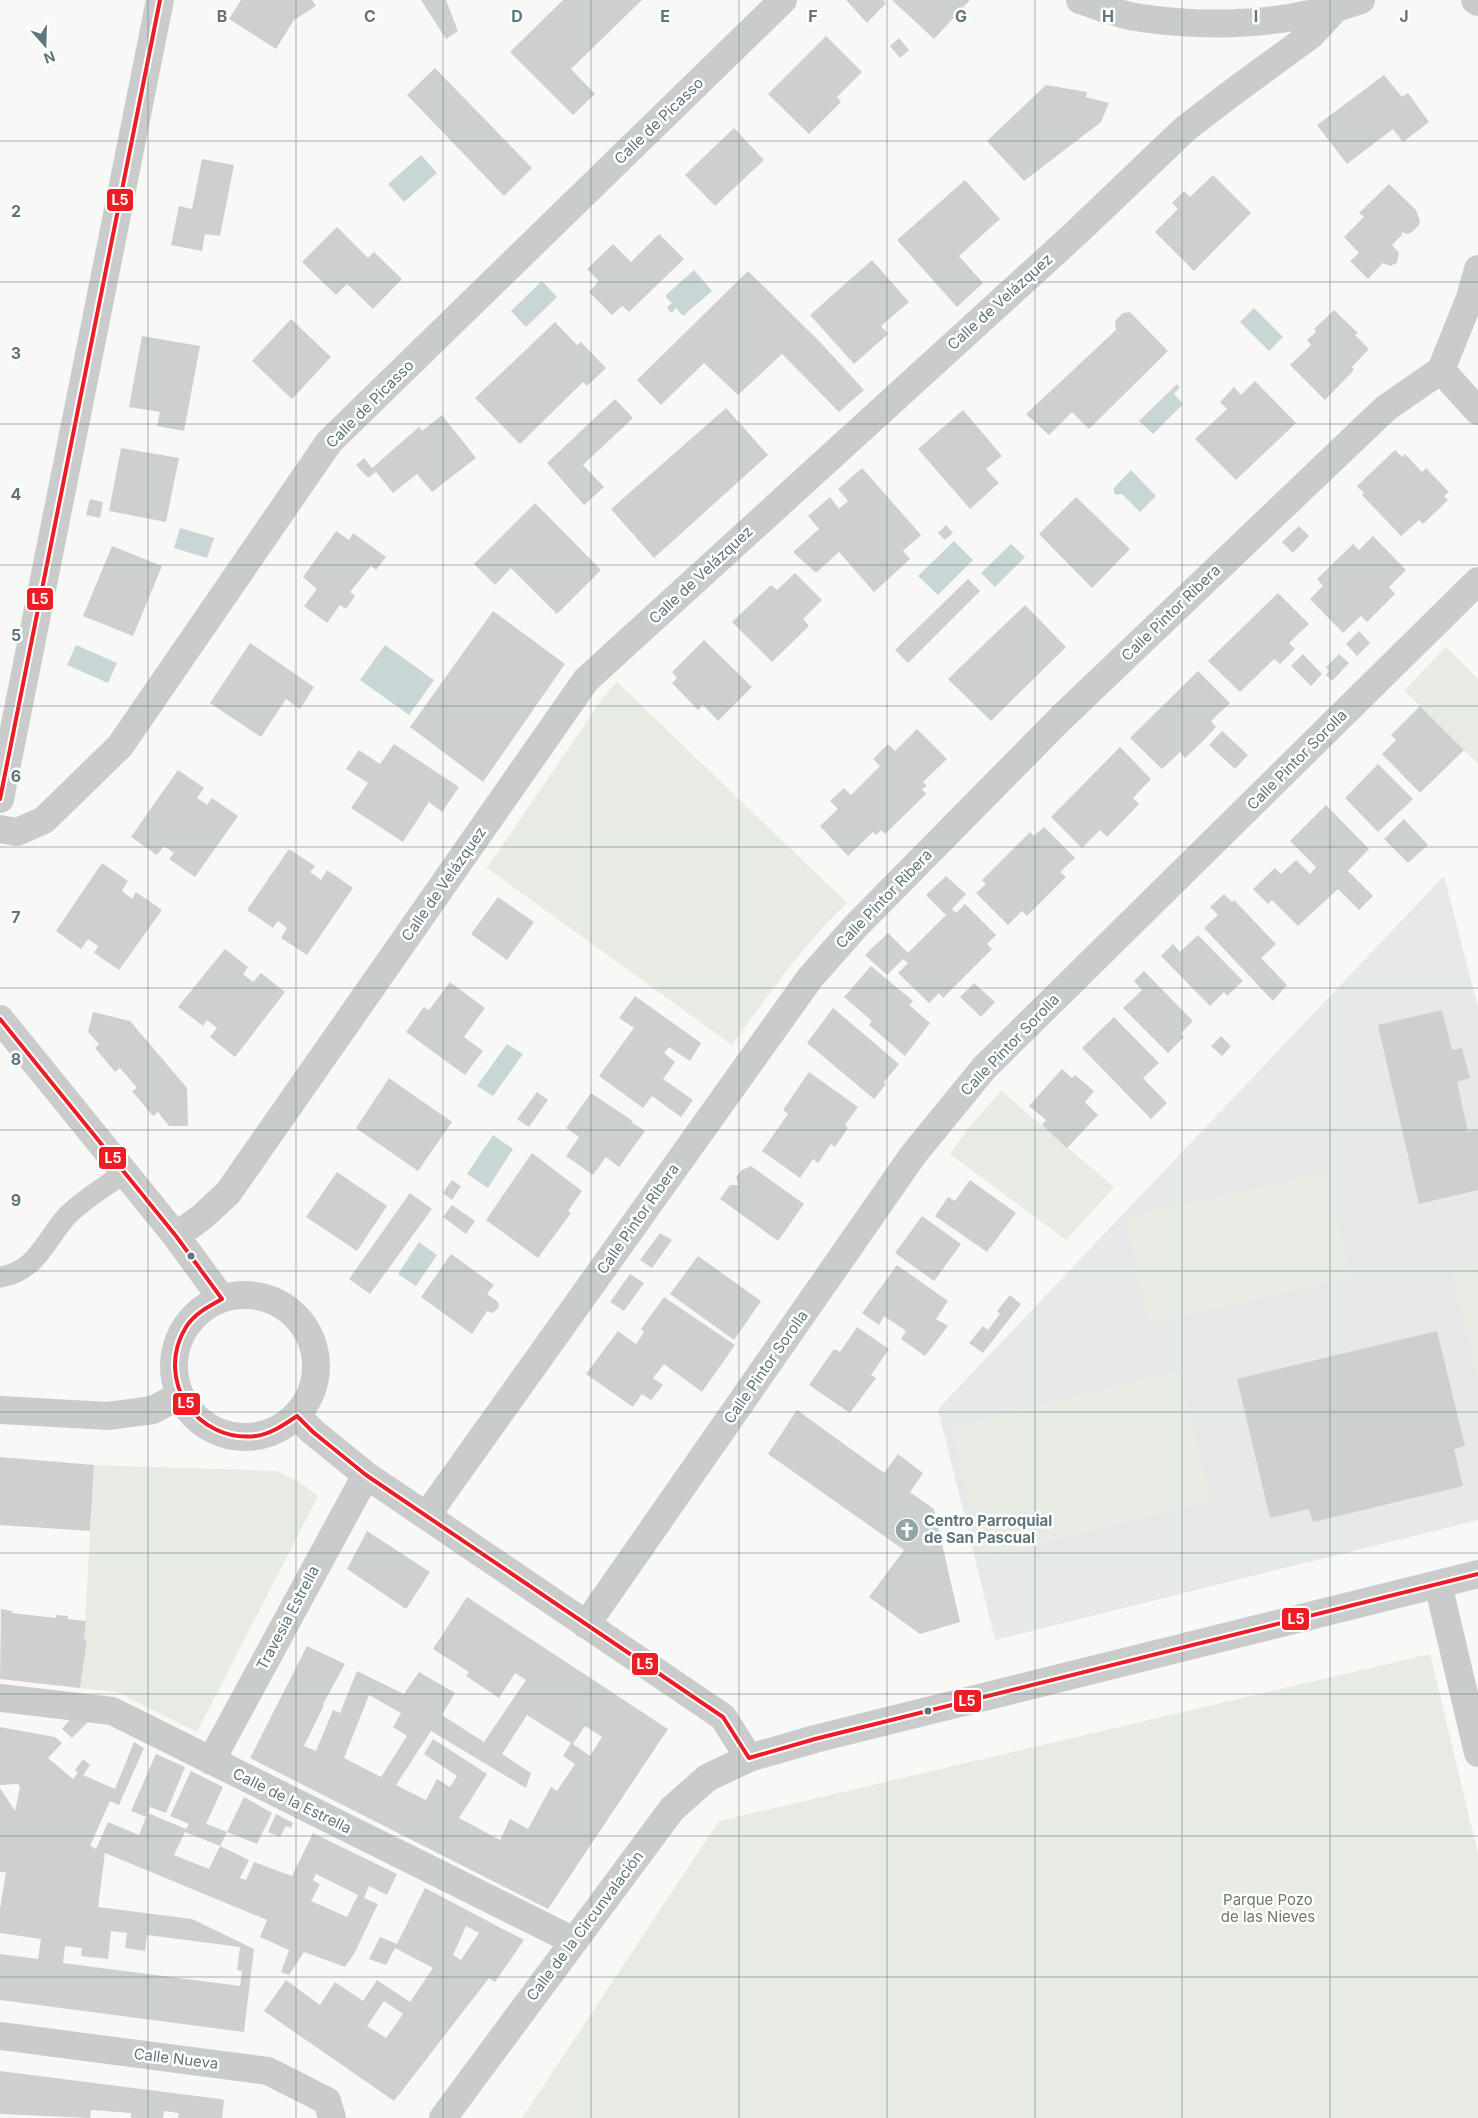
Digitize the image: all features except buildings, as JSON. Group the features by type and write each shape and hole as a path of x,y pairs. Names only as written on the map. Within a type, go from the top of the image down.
{"street":[{"path":"0,799 160,0"},
{"name":"Calle de Picasso","path":"0,829 17,832 44,820 120,746 329,442 783,0"},
{"path":"1080,0 1133,17 1213,23 1264,21 1334,10 1361,0"},
{"path":"1474,0 1478,2"},
{"name":"Calle de Velázquez","path":"176,1236 202,1217 228,1193 586,680 1075,234 1185,129 1228,94 1311,35 1334,10"},
{"path":"1478,268 1470,298 1441,370 1478,411"},
{"name":"Calle Pintor Ribera","path":"428,1515 810,978 855,927 1061,718 1386,408 1441,370"},
{"name":"Calle Pintor Sorolla","path":"586,1625 913,1155 984,1068 1478,581"},
{"path":"0,1019 176,1236 222,1299"},
{"path":"245,1295 269,1298 290,1310 306,1328 315,1349 316,1373 310,1396 297,1416 278,1429 256,1436 233,1436 211,1429 193,1414 180,1395 174,1372 176,1349 186,1327 202,1310 222,1299 245,1295"},
{"path":"0,1410 108,1416 152,1410 180,1395"},
{"path":"297,1416 313,1432 366,1475 428,1515 723,1717 749,1758"},
{"name":"Travesía Estrella","path":"211,1761 366,1475"},
{"name":"Calle de la Circunvalación","path":"443,2118 672,1808 706,1778 749,1758 824,1736 1478,1574"},
{"path":"1438,1584 1478,1753"},
{"name":"Calle de la Estrella","path":"0,1698 112,1711 574,1941"},
{"name":"Calle Nueva","path":"0,2036 268,2071 327,2101 332,2118"}],"lane":[{"path":"0,1277 9,1276 36,1260 66,1217 124,1173"}],"shaded area":[{"path":"421,155 437,173 404,202 388,184"},
{"path":"694,270 712,291 683,316 676,308 673,312 670,312 667,307 672,303 665,296"},
{"path":"542,281 557,297 526,327 511,311"},
{"path":"1254,308 1283,337 1269,351 1240,322"},
{"path":"1177,384 1180,387 1174,394 1183,404 1153,434 1139,421"},
{"path":"1131,470 1156,496 1140,512 1122,494 1117,495 1114,493 1114,488"},
{"path":"180,528 214,538 207,558 174,548"},
{"path":"954,541 973,560 938,595 918,576"},
{"path":"1011,544 1025,557 995,587 981,573"},
{"path":"76,645 117,663 108,683 67,665"},
{"path":"385,645 434,680 409,715 360,680"},
{"path":"1444,876 1478,1007 1478,1520 995,1640 938,1409"},
{"path":"507,1044 523,1054 493,1096 477,1086"},
{"path":"493,1135 513,1149 488,1188 467,1174"},
{"path":"419,1242 437,1255 416,1286 398,1274"}],"green space":[{"path":"1446,647 1478,679 1478,764 1404,690"},
{"path":"617,682 847,903 800,953 732,1045 487,868 604,696"},
{"path":"1001,1091 1114,1187 1066,1240 950,1154 968,1129"},
{"path":"1326,1172 1351,1278 1149,1324 1125,1217"},
{"path":"1478,1262 1478,1380 1451,1269"},
{"path":"1179,1370 1211,1501 982,1559 951,1427"},
{"path":"94,1465 278,1471 302,1484 318,1496 197,1732 117,1692 80,1688 87,1642 84,1640"},
{"name":"Parque Pozo de las Nieves","path":"1430,1654 1478,1854 1478,2118 522,2118 719,1821"}],"transit line":[{"name":"L5","path":"0,799 160,0"},
{"name":"L5","path":"0,1019 176,1236 222,1299"},
{"name":"L5","path":"222,1299 193,1318 186,1327 177,1347 175,1367 178,1386 187,1404 199,1418 215,1429 234,1435 262,1435 297,1416"},
{"name":"L5","path":"297,1416 313,1432 366,1475 723,1717 749,1758"},
{"name":"L5","path":"749,1758 815,1739 1478,1574"}],"place":[{"name":"Centro Parroquial de San Pascual","path":"907,1530"}]}
